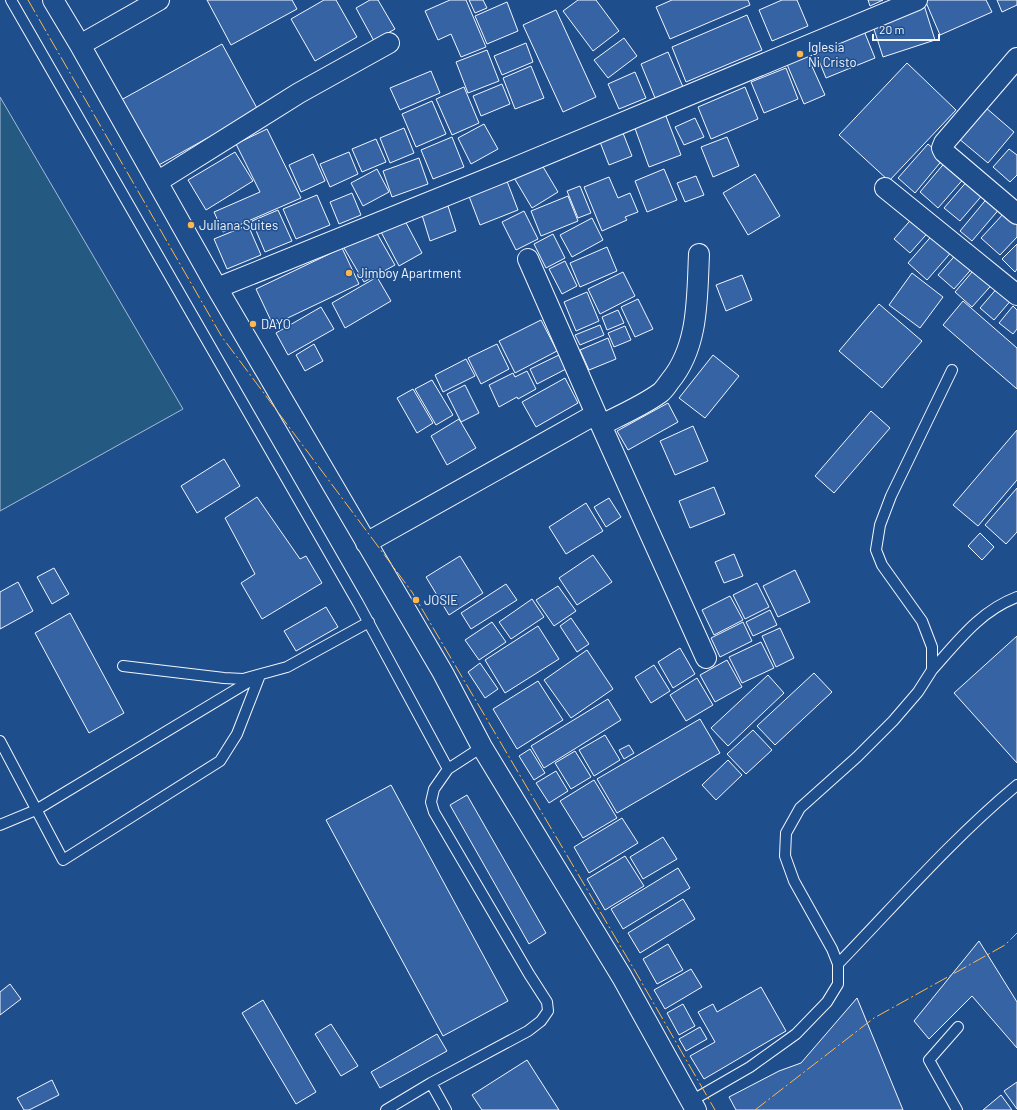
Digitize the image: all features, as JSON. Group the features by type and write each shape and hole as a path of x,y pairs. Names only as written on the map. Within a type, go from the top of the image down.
{"street":[{"path":"53,0 217,288 443,673 482,747 622,976 694,1106"},
{"path":"80,45 160,0"},
{"path":"217,288 509,170 917,0"},
{"path":"157,182 300,93 389,43"},
{"path":"1017,58 944,143 942,148 944,152 1017,214"},
{"path":"885,188 1017,295"},
{"path":"366,543 598,420 639,406 662,392 676,374 688,352 694,322 699,254"},
{"path":"528,260 598,420 706,658"}],"lane":[{"path":"11,0 369,622 448,769"},
{"path":"932,670 932,647 922,621 882,565 876,550 880,525 891,496 952,370"},
{"path":"694,1106 796,1034 827,1002 838,984 838,964 832,949 794,881 785,856 786,833 800,808 893,721 918,692 932,670 973,624 993,608 1017,597"},
{"path":"123,666 243,680 287,667 369,622"},
{"path":"0,741 63,860 220,761 237,734 260,675"},
{"path":"0,826 36,810 260,675"},
{"path":"386,1110 431,1083 528,1031 542,1021 548,1011 547,1002 528,974 434,812 431,802 434,789 448,769 482,747"},
{"path":"838,964 947,850 974,823 1017,785"},
{"path":"957,1110 929,1060 958,1027"},
{"path":"431,1083 446,1110"}],"shaded area":[{"path":"0,97 183,409 0,511"}],"building":[{"path":"207,0 292,0 297,9 231,45"},
{"path":"324,0 336,0 357,37 315,61 291,19"},
{"path":"370,0 378,0 395,29 374,41 356,8"},
{"path":"450,0 466,0 486,47 461,57 451,34 438,40 425,11"},
{"path":"469,0 483,0 487,8 475,13"},
{"path":"578,0 596,0 619,31 593,51 563,11"},
{"path":"672,0 748,0 750,5 670,39 656,7"},
{"path":"782,0 797,0 808,26 772,41 759,10"},
{"path":"868,0 883,0 870,6"},
{"path":"925,0 986,0 992,12 940,35"},
{"path":"997,0 1017,0 1017,5 1002,12"},
{"path":"507,2 518,31 487,44 475,16"},
{"path":"924,5 935,40 883,57 872,23"},
{"path":"556,10 596,97 563,112 523,25"},
{"path":"747,15 762,50 686,82 672,47"},
{"path":"862,26 875,58 826,78 813,46"},
{"path":"624,38 637,56 608,78 594,60"},
{"path":"526,43 533,62 502,75 494,56"},
{"path":"222,44 258,110 157,166 121,100"},
{"path":"487,50 499,81 468,93 456,62"},
{"path":"668,52 683,87 655,98 641,64"},
{"path":"806,53 825,95 804,104 786,62"},
{"path":"907,63 956,110 889,181 839,135"},
{"path":"531,66 544,98 515,109 503,78"},
{"path":"786,68 798,99 764,113 751,82"},
{"path":"431,71 440,93 400,110 390,88"},
{"path":"635,72 646,98 619,109 608,84"},
{"path":"502,84 510,104 481,116 473,96"},
{"path":"464,87 479,123 452,135 436,99"},
{"path":"745,87 758,119 711,139 698,107"},
{"path":"432,101 446,134 416,147 402,114"},
{"path":"985,107 1014,132 988,163 958,138"},
{"path":"664,111 681,155 649,167 633,123"},
{"path":"695,118 704,137 684,145 675,127"},
{"path":"484,124 498,149 471,164 458,138"},
{"path":"404,128 414,153 390,163 380,138"},
{"path":"267,129 301,198 223,232 214,212 260,192 236,144"},
{"path":"623,133 632,156 609,165 600,142"},
{"path":"452,137 464,167 433,179 421,150"},
{"path":"727,137 739,166 713,177 701,147"},
{"path":"376,139 386,162 362,172 352,149"},
{"path":"928,144 944,158 915,193 898,178"},
{"path":"1009,149 1017,155 1017,175 1010,182 993,167"},
{"path":"235,152 253,181 206,210 188,180"},
{"path":"349,152 358,174 330,187 320,164"},
{"path":"313,154 325,181 301,192 289,165"},
{"path":"419,158 428,184 392,197 383,171"},
{"path":"539,160 558,192 532,208 513,176"},
{"path":"947,160 966,176 938,208 920,192"},
{"path":"377,169 389,192 363,206 351,183"},
{"path":"664,169 677,200 647,212 635,181"},
{"path":"755,174 780,216 748,235 723,193"},
{"path":"505,176 518,210 480,225 467,191"},
{"path":"696,176 704,195 685,202 677,183"},
{"path":"609,177 618,198 630,193 638,212 625,217 627,220 602,231 584,187"},
{"path":"969,179 985,192 960,221 944,208"},
{"path":"580,186 591,213 578,218 567,191"},
{"path":"352,193 361,215 339,224 330,202"},
{"path":"317,195 330,225 296,239 283,209"},
{"path":"568,196 578,221 541,236 531,211"},
{"path":"989,196 1001,207 972,241 960,231"},
{"path":"448,206 456,231 430,241 422,215"},
{"path":"278,210 292,241 265,252 252,221"},
{"path":"524,211 538,239 516,250 502,222"},
{"path":"1005,212 1017,223 1017,237 1000,255 981,238"},
{"path":"915,215 932,228 910,253 894,239"},
{"path":"403,217 422,253 399,266 380,230"},
{"path":"592,218 603,240 572,257 560,235"},
{"path":"248,225 261,255 227,269 214,239"},
{"path":"375,230 395,265 364,282 344,248"},
{"path":"935,232 954,249 927,280 908,263"},
{"path":"553,234 565,258 546,268 534,244"},
{"path":"1017,244 1017,269 1015,272 1002,259"},
{"path":"607,247 617,271 580,287 570,263"},
{"path":"342,248 359,284 273,325 256,289"},
{"path":"959,251 975,265 954,289 938,275"},
{"path":"565,261 577,286 562,294 549,269"},
{"path":"978,265 996,280 972,307 955,292"},
{"path":"623,272 635,296 600,314 588,289"},
{"path":"912,273 943,297 920,328 889,305"},
{"path":"742,275 752,300 726,311 716,285"},
{"path":"377,277 391,301 345,328 332,303"},
{"path":"999,286 1013,298 994,320 980,308"},
{"path":"587,292 599,321 576,331 564,302"},
{"path":"638,299 653,329 635,337 621,307"},
{"path":"963,301 1017,348 1017,389 943,325"},
{"path":"879,304 922,341 882,388 839,351"},
{"path":"1013,306 1017,310 1017,329 1013,334 999,323"},
{"path":"321,307 334,329 288,355 276,333"},
{"path":"618,310 624,323 607,330 602,317"},
{"path":"541,320 557,351 515,373 499,341"},
{"path":"600,325 604,335 580,345 575,335"},
{"path":"625,326 631,340 614,347 608,333"},
{"path":"608,338 616,359 589,370 580,350"},
{"path":"314,344 323,361 305,371 296,355"},
{"path":"497,344 509,369 481,384 468,358"},
{"path":"559,355 566,369 537,384 530,369"},
{"path":"713,355 739,376 705,418 679,398"},
{"path":"466,359 475,376 443,392 435,375"},
{"path":"527,371 536,389 499,407 489,385 513,373 515,377"},
{"path":"565,378 578,403 536,427 522,402"},
{"path":"432,380 453,415 436,425 415,389"},
{"path":"465,385 479,413 461,422 447,394"},
{"path":"413,389 433,423 417,433 397,398"},
{"path":"668,403 678,422 628,450 617,431"},
{"path":"871,411 890,428 834,493 815,476"},
{"path":"459,419 476,448 447,465 431,436"},
{"path":"693,426 708,461 675,475 660,441"},
{"path":"1017,430 1017,480 978,526 953,505"},
{"path":"224,459 240,486 197,513 181,486"},
{"path":"714,487 725,514 690,528 679,501"},
{"path":"1017,488 1017,532 1006,544 985,525"},
{"path":"257,497 300,559 306,556 322,583 262,619 241,583 255,574 225,518"},
{"path":"609,498 621,517 606,527 594,507"},
{"path":"586,503 603,531 566,554 549,527"},
{"path":"980,533 994,547 982,560 968,546"},
{"path":"734,554 743,576 724,583 715,562"},
{"path":"593,555 612,582 577,605 559,578"},
{"path":"460,556 483,593 449,615 426,577"},
{"path":"54,568 69,594 52,604 37,577"},
{"path":"795,570 810,602 778,617 763,586"},
{"path":"18,582 33,611 0,629 0,592"},
{"path":"757,583 769,607 745,619 733,595"},
{"path":"506,584 517,600 471,629 461,613"},
{"path":"558,586 576,611 554,626 536,600"},
{"path":"730,596 743,620 714,635 702,610"},
{"path":"532,599 544,617 511,639 499,622"},
{"path":"326,607 338,627 296,651 284,631"},
{"path":"770,610 777,625 753,636 746,622"},
{"path":"70,613 124,713 89,733 35,633"},
{"path":"571,618 589,644 577,652 560,626"},
{"path":"492,622 506,642 479,660 465,640"},
{"path":"743,622 752,641 720,657 711,638"},
{"path":"538,626 559,659 505,693 485,660"},
{"path":"780,628 794,658 776,667 762,636"},
{"path":"1017,636 1017,763 954,693"},
{"path":"761,642 774,668 742,683 729,657"},
{"path":"680,648 695,674 673,688 658,662"},
{"path":"587,650 613,689 571,718 544,680"},
{"path":"727,660 742,687 715,702 700,675"},
{"path":"480,663 498,689 485,698 468,672"},
{"path":"654,665 670,691 651,703 635,677"},
{"path":"814,673 832,692 775,745 757,726"},
{"path":"768,675 784,693 728,746 711,728"},
{"path":"697,678 713,705 686,721 670,695"},
{"path":"538,681 563,720 517,749 493,709"},
{"path":"608,699 621,720 544,768 531,746"},
{"path":"700,719 720,753 617,813 597,779"},
{"path":"753,730 772,750 746,774 727,754"},
{"path":"605,735 620,760 594,776 579,750"},
{"path":"629,745 634,753 624,759 619,750"},
{"path":"530,749 545,773 534,780 519,756"},
{"path":"575,751 591,777 571,789 555,763"},
{"path":"728,760 742,775 716,800 702,785"},
{"path":"556,771 568,791 549,803 536,783"},
{"path":"594,780 617,818 583,838 560,801"},
{"path":"391,785 508,1001 443,1036 326,820"},
{"path":"467,795 546,933 529,944 450,805"},
{"path":"622,818 638,843 589,873 574,847"},
{"path":"663,837 677,859 643,879 630,857"},
{"path":"625,856 644,886 605,910 587,879"},
{"path":"678,868 690,888 623,929 611,909"},
{"path":"683,899 695,919 640,953 628,933"},
{"path":"979,941 1017,1002 1017,1048 972,996 929,1039 914,1021"},
{"path":"668,944 683,970 657,984 643,959"},
{"path":"691,969 702,987 665,1009 654,990"},
{"path":"10,984 21,999 0,1015 0,992"},
{"path":"761,987 786,1031 704,1079 690,1056 715,1042 698,1012 713,1004 717,1012"},
{"path":"857,998 903,1110 736,1110 729,1097 779,1071 801,1063"},
{"path":"263,1000 316,1092 296,1104 242,1013"},
{"path":"683,1004 695,1026 679,1035 667,1013"},
{"path":"331,1024 358,1066 341,1076 315,1034"},
{"path":"700,1027 707,1039 686,1051 679,1039"},
{"path":"437,1034 447,1051 380,1088 371,1072"},
{"path":"527,1060 559,1110 482,1110 472,1095"},
{"path":"52,1080 59,1095 29,1110 24,1110 17,1098"},
{"path":"1017,1082 1017,1109 1004,1091"},
{"path":"1001,1095 1012,1110 983,1110"}],"power":[{"path":"28,0 222,337 412,592 715,1110"},
{"path":"755,1110 874,1018 1005,945 1017,933"}],"place":[{"name":"Iglesia Ni Cristo","path":"800,54"},
{"name":"Juliana Suites","path":"191,225"},
{"name":"Jimboy Apartment","path":"349,273"},
{"name":"DAYO","path":"253,324"},
{"name":"JOSIE","path":"416,600"}]}
